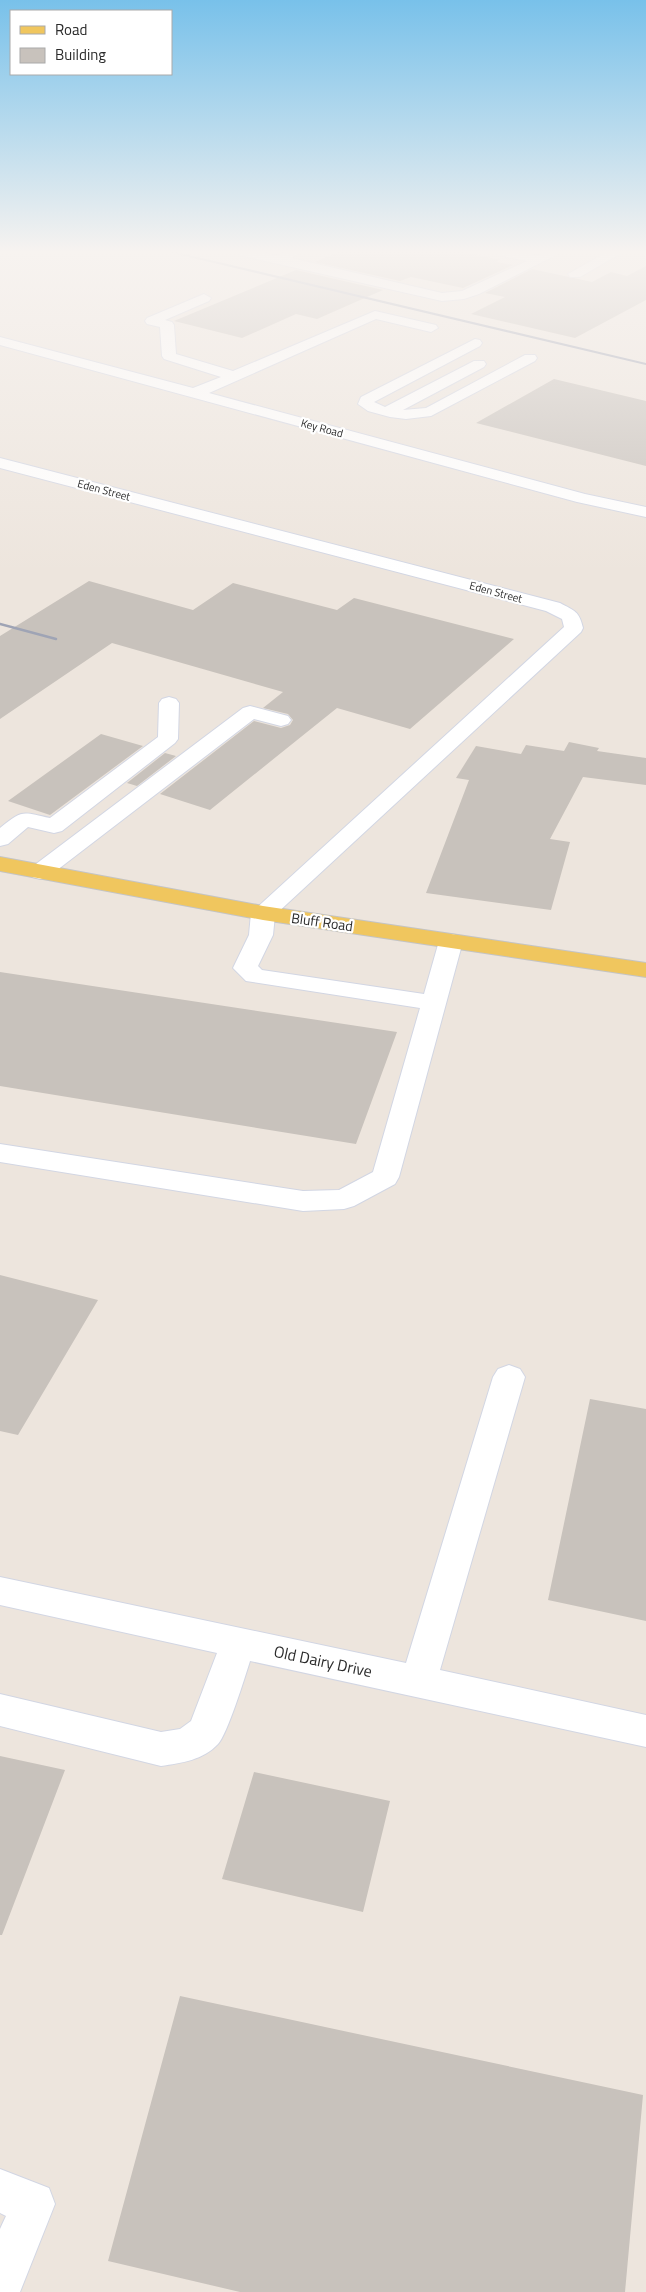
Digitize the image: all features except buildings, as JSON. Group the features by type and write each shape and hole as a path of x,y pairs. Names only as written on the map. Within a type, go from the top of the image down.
{"main road":[{"name":"Bluff Road","path":"0,864 263,913 646,970"}],"street":[{"name":"Key Road","path":"52,359 96,375 192,394 583,498 646,512"},
{"path":"179,359 234,376"},
{"path":"192,394 273,359"},
{"path":"444,359 366,400 366,404 388,412 409,415 431,411 528,359"},
{"path":"460,359 505,371"},
{"path":"345,434 478,364"},
{"name":"Eden Street","path":"0,463 553,607 571,616 574,628 263,913"},
{"path":"0,839 24,819 54,826 168,739 169,703"},
{"path":"40,872 250,712 281,720"},
{"path":"263,913 261,935 246,968 255,976 434,1003"},
{"path":"0,1153 303,1202 344,1199 385,1177 451,941"},
{"path":"418,1682 509,1377"},
{"name":"Old Dairy Drive","path":"0,1591 646,1731"},
{"path":"0,1710 161,1749 188,1745 206,1732 239,1643"},
{"path":"0,2191 33,2204 0,2284"}],"railway":[{"path":"625,359 646,364"},
{"path":"0,624 56,639"}]}
